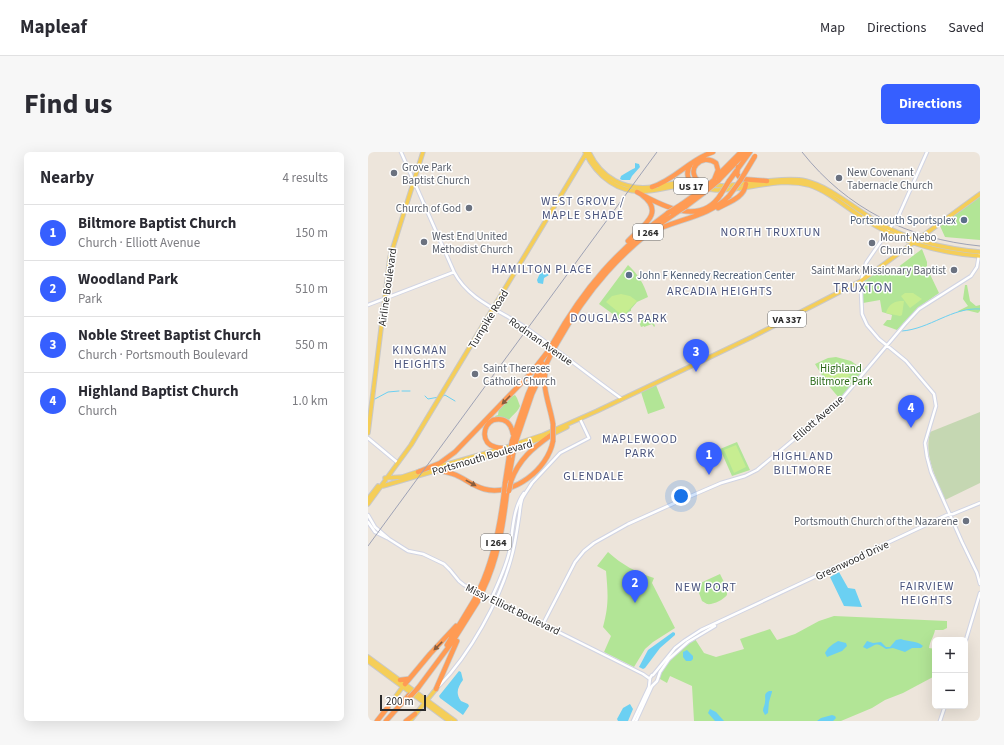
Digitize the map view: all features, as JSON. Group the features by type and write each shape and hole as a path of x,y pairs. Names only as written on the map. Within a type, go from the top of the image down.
{"highway":[{"path":"652,187 667,180 697,159 713,152"},
{"name":"I 264","path":"716,180 742,152"},
{"name":"I 264","path":"389,721 445,654 469,616 482,589 498,550 514,440 550,351 591,291 625,252 671,214 702,192 746,152"},
{"path":"642,195 682,211 691,212 701,210 716,202 738,167 750,152"},
{"path":"625,252 652,232 713,208 729,196 756,154"},
{"path":"696,186 690,182 688,170 691,164 697,159"},
{"path":"702,184 696,179 693,171 696,165 702,160 710,159 717,164 718,170 716,180"},
{"path":"738,167 737,174 741,179 767,181"},
{"path":"680,220 708,213 728,203 737,198 745,186"},
{"path":"603,270 652,215 652,205 648,199 637,192"},
{"name":"I 264","path":"555,344 571,313 603,270 631,242 671,214"},
{"path":"435,470 453,474 485,489 497,490 505,489 525,480 537,471 548,457 553,441 553,424 544,384 550,351"},
{"path":"418,472 440,463 455,452 531,373 550,351"},
{"path":"504,448 494,447 488,443 484,434 487,425 495,419 505,420 511,427 514,440"},
{"path":"508,482 526,455 551,435"},
{"name":"I 264","path":"482,589 490,565 507,492"},
{"name":"I 264","path":"417,687 449,642 478,597"},
{"path":"404,685 430,654 452,632 472,606"},
{"path":"436,689 453,648 469,616"},
{"path":"400,680 410,678"},
{"name":"I 264","path":"386,721 409,697"},
{"path":"377,721 388,707"},
{"path":"406,721 416,714"}],"main road":[{"name":"Airline Boulevard","path":"368,433 389,251 422,152"},
{"name":"US 17","path":"587,152 607,176 617,182 634,187 652,187 690,182 724,186 745,186 767,181 795,179 815,184 888,230"},
{"name":"US 17","path":"587,152 594,168 605,179 622,188 637,192 679,186 696,186 718,190 789,182 807,185 824,192 866,220 914,241 979,254"},
{"name":"Turnpike Road","path":"386,479 409,449 587,152"},
{"name":"Portsmouth Boulevard","path":"368,504 386,479 400,477 535,439 752,337 862,281 914,241 980,194"},
{"name":"Portsmouth Boulevard","path":"381,487 389,483 523,445 551,435 580,419"},
{"name":"Turnpike Road","path":"386,479 398,463"},
{"path":"392,472 392,476 400,477"},
{"path":"389,483 390,481 400,477"},
{"path":"368,499 386,479"},
{"path":"368,657 400,680 404,685"},
{"path":"368,661 404,685 449,721"},
{"path":"388,707 404,685"},
{"path":"410,721 436,689"},
{"path":"425,702 456,721"}],"street":[{"name":"Rodman Avenue","path":"401,152 454,272 461,284 471,293 529,330 622,399"},
{"path":"927,152 901,211 868,259 864,268 862,281 862,310 864,320 876,336 906,361 934,394 936,406 927,436 926,451 931,472 977,573 980,584"},
{"name":"Elliott Avenue","path":"543,624 575,562 590,546 612,532 677,502 721,483 754,472 840,401 887,345 919,310 971,276 977,266 979,254"},
{"path":"368,305 454,272"},
{"path":"492,599 509,552 518,504 522,494 560,453 589,438 580,419"},
{"path":"368,438 398,463"},
{"path":"436,689 473,640 495,601 511,558 522,499 532,483"},
{"name":"Greenwood Drive","path":"654,682 657,680 657,677 666,663 679,649 695,637 726,620 950,514 980,503"},
{"name":"Missy Elliott Boulevard","path":"368,514 375,527 389,539"},
{"name":"Missy Elliott Boulevard","path":"368,522 376,532 408,551 423,554 444,564 461,583 643,674 654,682"},
{"path":"967,637 980,593"},
{"name":"Greenwood Drive","path":"650,680 672,651 684,641 701,630 726,620"},
{"name":"Missy Elliott Boulevard","path":"643,674 653,675"},
{"path":"653,675 657,677"},
{"path":"633,721 649,687 650,680"},
{"path":"636,721 654,682"},
{"path":"940,721 944,709"}],"green space":[{"name":"Portsmouth Sportsplex","path":"980,196 980,240 945,237 940,226"},
{"path":"922,249 927,262 927,268 939,293 919,307 897,330 883,325 887,320 891,320 892,315 882,312 880,300 863,303 863,282 884,267 889,274"},
{"path":"628,265 635,272 645,288 648,297 637,302 631,311 628,312 621,320 599,304"},
{"path":"965,285 967,285 970,301 976,306 980,305 980,311 978,313 966,310 958,311 968,306 963,299"},
{"path":"905,293 913,293 922,299 910,308 901,296"},
{"path":"621,294 630,296 637,301 623,316 606,302 612,296"},
{"path":"904,301 902,315 900,316 886,313 891,305"},
{"path":"651,316 655,326 654,327 652,324 641,327 638,320"},
{"name":"Highland Biltmore Park","path":"836,357 851,361 865,371 840,399 828,385 815,364 828,358"},
{"path":"835,365 844,369 850,376 831,387 821,369 827,366"},
{"path":"656,385 665,408 648,414 641,392"},
{"path":"515,395 520,406 516,412 509,420 504,418 496,418 495,416 498,415 499,408 509,398"},
{"path":"980,412 980,483 945,500 930,458 930,432"},
{"path":"737,442 750,470 732,476 720,449"},
{"path":"736,445 746,467 734,473 724,450"},
{"path":"608,552 630,568 654,578 652,583 675,628 645,649 634,667 604,652 611,636 603,627 607,606 607,579 606,571 597,566"},
{"path":"720,574 727,588 727,595 718,602 707,604 702,601 696,585"},
{"path":"834,616 947,621 947,628 943,630 935,630 932,637 929,648 932,648 932,678 903,693 885,700 872,708 841,721 694,721 692,686 670,676 667,683 660,679 661,674 668,663 695,639 704,653 716,657 744,649 740,639 770,629 777,640 795,634 819,621"}],"water":[{"path":"635,163 639,164 640,167 630,180 620,179 621,176 635,168"},
{"path":"541,271 549,275 544,278 543,284 538,283 537,280"},
{"path":"839,572 848,588 855,589 862,607 844,606 830,577"},
{"path":"673,632 675,635 660,648 645,668 643,669 639,667 648,650"},
{"path":"901,639 918,643 923,646 921,648 912,648 905,652 893,648 886,649 880,645 875,645 867,649 863,647 867,641 873,643 881,642 886,647 890,647 896,640"},
{"path":"838,641 846,643 847,646 842,651 827,657 825,653 826,651"},
{"path":"687,650 693,656 691,661 686,661 683,657 683,652"},
{"path":"459,671 461,672 463,680 459,688 458,695 461,701 469,706 463,715 439,696"},
{"path":"769,691 772,692 768,713 765,715 763,708 765,703 765,695"},
{"path":"630,704 633,709 628,721 618,721 617,719 623,708"},
{"path":"710,709 716,712 724,721 715,721 708,713"},
{"path":"832,715 836,718 833,721 817,721 821,718"}],"waterway":[{"path":"902,331 922,326 960,311 980,309"},
{"path":"375,399 388,392 399,391"},
{"path":"402,391 410,391"},
{"path":"443,396 445,395 455,401"},
{"path":"425,396 428,399 439,397"}],"railway":[{"path":"368,546 657,152"},
{"path":"802,152 839,190 859,205 881,218 928,236 980,246"}],"place":[{"name":"Grove Park Baptist Church","path":"394,173"},
{"name":"New Covenant Tabernacle Church","path":"839,178"},
{"name":"Church of God","path":"469,208"},
{"name":"Portsmouth Sportsplex","path":"964,220"},
{"name":"West End United Methodist Church","path":"424,242"},
{"name":"Mount Nebo Church","path":"872,243"},
{"name":"Saint Mark Missionary Baptist","path":"954,270"},
{"name":"John F Kennedy Recreation Center","path":"629,275"},
{"name":"Noble Street Baptist Church","path":"696,372"},
{"name":"Saint Thereses Catholic Church","path":"475,374"},
{"name":"Highland Baptist Church","path":"911,428"},
{"name":"Biltmore Baptist Church","path":"709,475"},
{"name":"Portsmouth Church of the Nazarene","path":"966,521"},
{"name":"Woodland Park","path":"635,603"}],"district":[{"name":"WEST GROVE / MAPLE SHADE","path":"583,208"},
{"name":"NORTH TRUXTUN","path":"771,232"},
{"name":"HAMILTON PLACE","path":"542,269"},
{"name":"TRUXTON","path":"863,287"},
{"name":"ARCADIA HEIGHTS","path":"720,291"},
{"name":"DOUGLASS PARK","path":"619,318"},
{"name":"KINGMAN HEIGHTS","path":"420,357"},
{"name":"MAPLEWOOD PARK","path":"640,446"},
{"name":"HIGHLAND BILTMORE","path":"803,463"},
{"name":"GLENDALE","path":"594,476"},
{"name":"NEW PORT","path":"706,587"},
{"name":"FAIRVIEW HEIGHTS","path":"927,593"}]}
